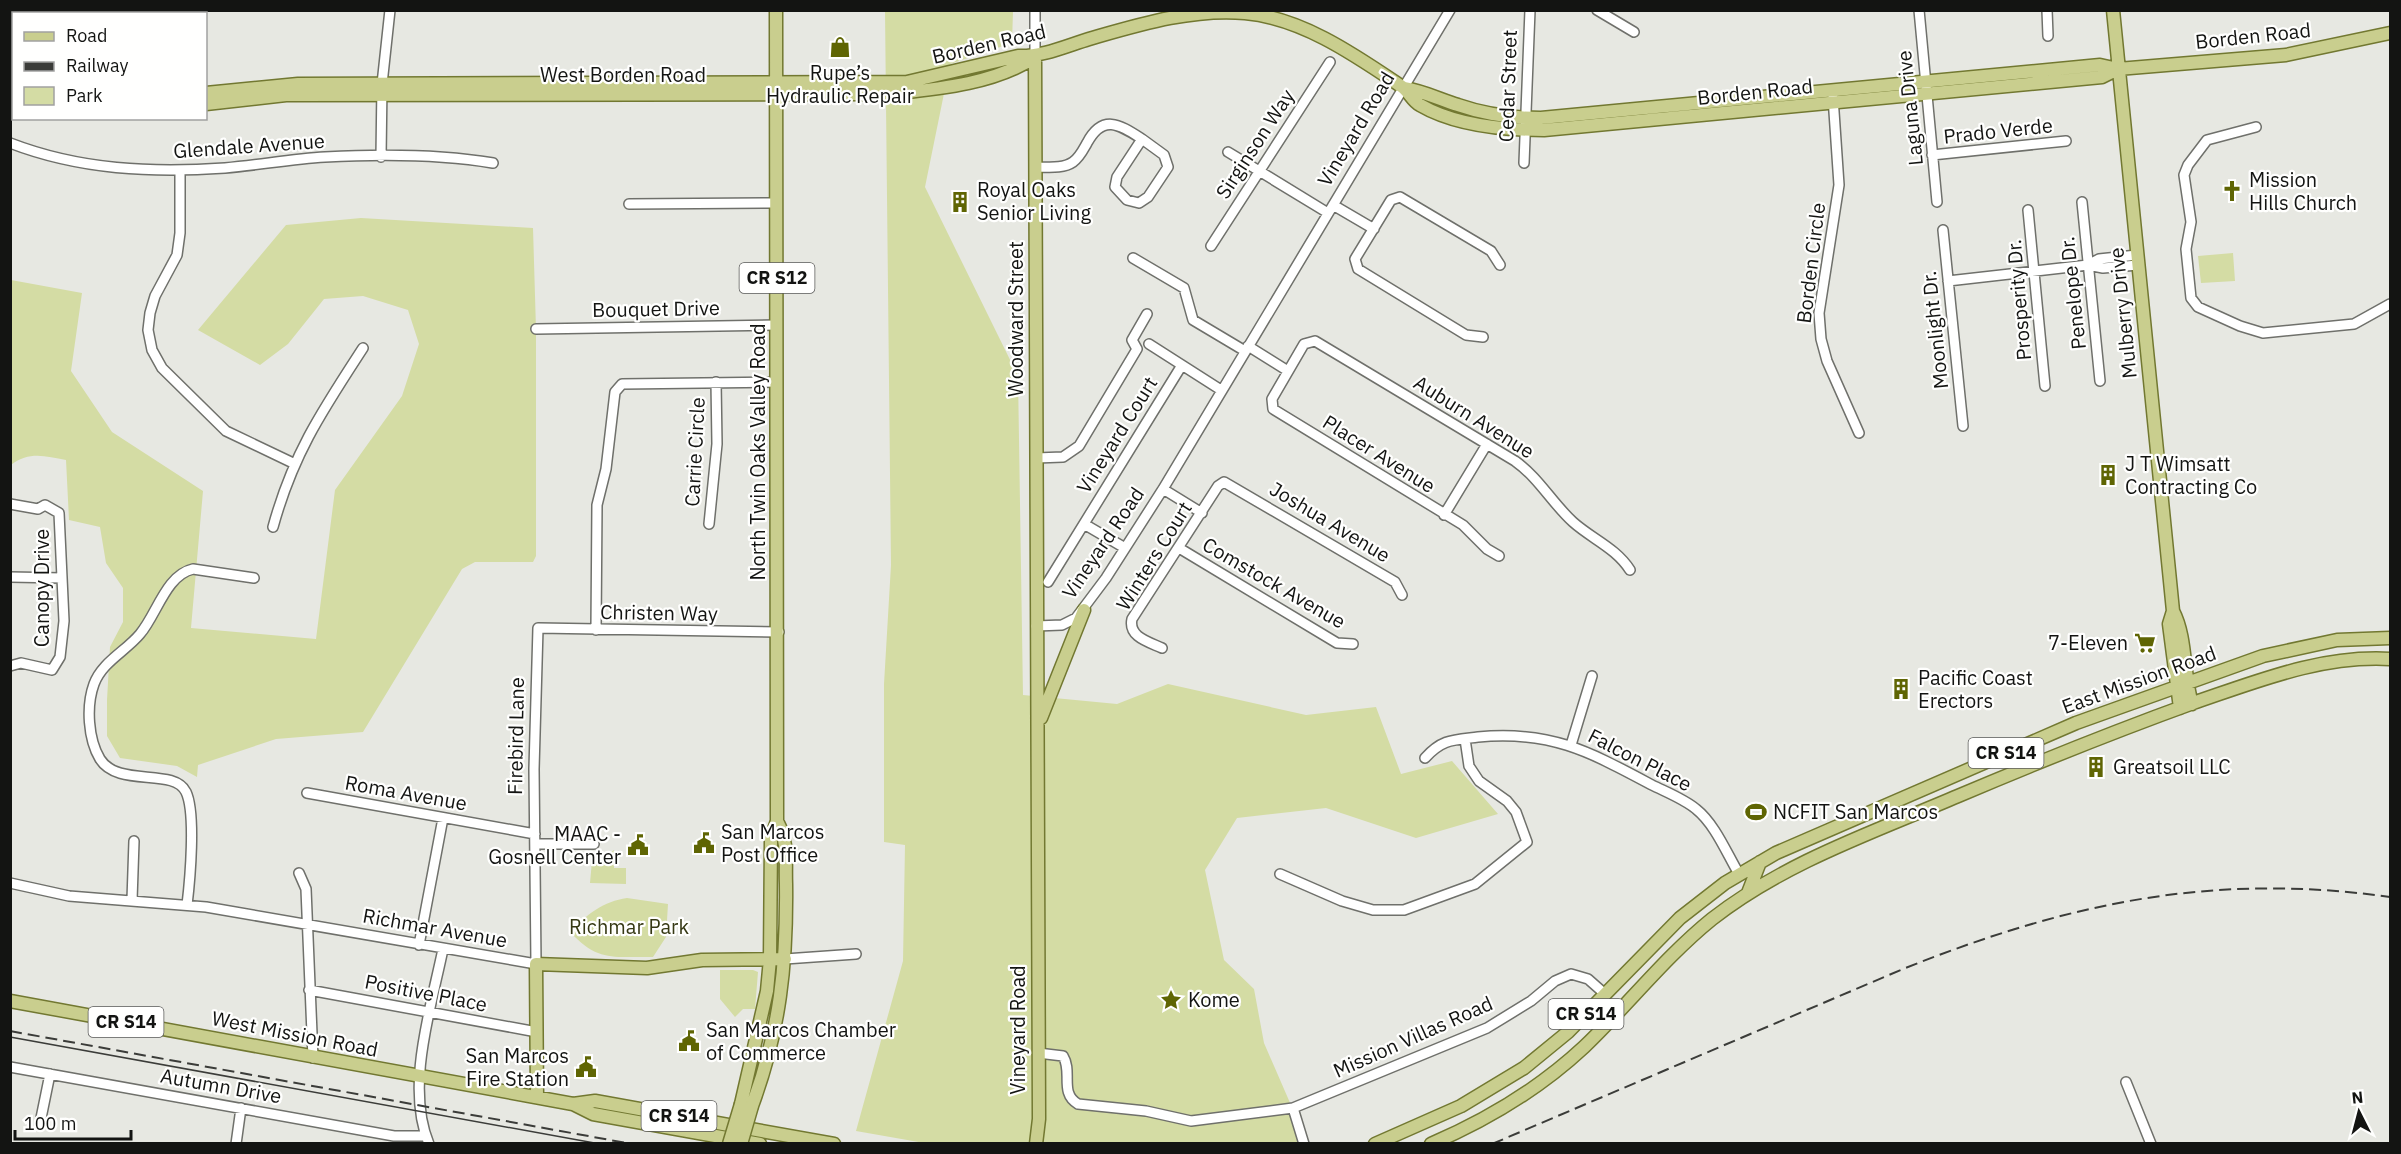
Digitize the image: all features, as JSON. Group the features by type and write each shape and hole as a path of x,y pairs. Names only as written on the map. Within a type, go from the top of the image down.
{"main road":[{"name":"North Twin Oaks Valley Road","path":"747,1105 763,1016 770,959 771,838 777,821 779,632 776,10"},
{"name":"Mulberry Drive","path":"2113,10 2173,611 2179,623 2181,685 2186,706"},
{"name":"Borden Road","path":"776,89 872,89 908,81 944,81 1018,57 1035,57 1117,31 1196,14 1245,13 1277,19 1308,30 1404,88 1423,91 1460,106 1524,124 1834,104 2102,77 2118,69"},
{"name":"Borden Road","path":"1524,124 1832,90 2100,65 2118,69 2286,55 2391,33"},
{"name":"Woodward Street","path":"1035,57 1036,626"},
{"name":"West Borden Road","path":"207,93 278,85 382,89 776,89"},
{"name":"West Borden Road","path":"207,104 286,95 382,89"},
{"path":"1038,727 1059,667 1080,626 1084,610"},
{"name":"Vineyard Road","path":"1036,626 1038,727 1036,1143"},
{"name":"East Mission Road","path":"1375,1143 1454,1110 1504,1081 1555,1043 1669,928 1739,874 1776,853 2076,723 2181,685 2296,647 2337,640 2391,638"},
{"name":"East Mission Road","path":"1431,1143 1507,1104 1551,1074 1584,1047 1689,938 1748,893 1769,880 1829,851 2077,745 2186,706 2296,669 2351,660 2391,659"},
{"name":"North Twin Oaks Valley Road","path":"735,1142 775,1034 785,959 786,837 777,821"},
{"path":"1769,880 1766,872 1776,853"},
{"path":"1748,893 1757,876 1760,862"},
{"name":"Richmar Avenue","path":"536,964 647,968 702,960 785,959"},
{"name":"Firebird Lane","path":"536,964 537,1097"},
{"path":"1584,1047 1588,1030 1609,1009 1605,994"},
{"name":"West Mission Road","path":"10,1001 573,1104 592,1114 735,1142"},
{"name":"West Mission Road","path":"573,1104 595,1101 834,1143"},
{"name":"CR S14","path":"735,1142 760,1143"}],"street":[{"path":"89,10 110,12"},
{"path":"381,157 382,89 390,10"},
{"name":"Woodward Street","path":"1035,10 1035,57"},
{"name":"Vineyard Road","path":"1036,626 1062,625 1084,610 1162,489 1450,10"},
{"name":"Cedar Street","path":"1524,163 1530,10"},
{"path":"1597,10 1634,32"},
{"name":"Laguna Drive","path":"1919,10 1925,95 1937,202"},
{"path":"2047,10 2048,36"},
{"name":"Sirginson Way","path":"1211,246 1330,62"},
{"path":"12,65 12,76"},
{"name":"Borden Circle","path":"1832,90 1839,186 1819,313 1821,339 1827,362 1859,433"},
{"path":"1036,167 1062,166 1072,163 1080,156 1093,133 1106,125 1121,126 1142,139 1164,155 1168,167 1148,197 1140,203 1127,200 1116,187 1117,177 1142,139"},
{"path":"2256,127 2207,140 2188,165 2184,175 2191,222 2186,249 2191,298 2204,310 2240,326 2263,333 2354,324 2391,304"},
{"name":"Prado Verde","path":"1932,155 2066,141"},
{"name":"Glendale Avenue","path":"10,143 37,153 90,166 180,170 325,157 466,159 493,163"},
{"path":"1227,152 1331,209 1374,229"},
{"path":"180,170 180,233 177,255 155,296 150,313 148,330 152,350 162,368 226,431 294,463"},
{"path":"1483,337 1467,335 1358,269 1355,259 1391,200 1400,197 1491,251 1500,265"},
{"name":"Penelope Dr.","path":"2082,202 2100,381"},
{"path":"629,204 777,203"},
{"name":"Prosperity Dr.","path":"2028,210 2045,386"},
{"name":"Moonlight Dr.","path":"1943,230 1963,426"},
{"path":"1132,258 1184,288 1194,320 1288,370"},
{"path":"1948,281 2088,265 2100,259 2137,260"},
{"path":"1036,458 1063,457 1080,446 1137,349 1132,340 1147,314"},
{"name":"Bouquet Drive","path":"536,329 777,325"},
{"name":"Auburn Avenue","path":"1288,370 1304,344 1315,341 1531,472 1571,521 1621,556 1630,570"},
{"path":"1149,344 1221,390"},
{"path":"273,527 294,463 318,416 363,348"},
{"name":"Vineyard Court","path":"1048,582 1182,365"},
{"name":"Placer Avenue","path":"1288,370 1272,399 1273,409 1463,525 1487,549 1499,556"},
{"name":"Carrie Circle","path":"709,524 717,444 716,382"},
{"path":"596,630 597,506 606,469 614,396 622,384 777,382"},
{"path":"1444,514 1487,444"},
{"name":"Winters Court","path":"1162,648 1135,635 1131,626 1132,620 1218,486 1224,482 1234,485"},
{"name":"Joshua Avenue","path":"1234,485 1395,582 1402,595"},
{"path":"1162,489 1202,513"},
{"name":"Canopy Drive","path":"10,504 38,509 45,505 59,513 64,621 60,657 52,670 21,663 10,666"},
{"name":"Vineyard Court","path":"1084,524 1125,548"},
{"name":"Comstock Avenue","path":"1179,548 1337,643 1353,644"},
{"path":"187,905 191,812 185,789 179,783 159,778 125,776 102,762 94,747 89,705 100,672 140,634 175,579 185,571 194,569 254,578"},
{"path":"10,578 62,578"},
{"name":"Christen Way","path":"538,628 779,632"},
{"name":"Firebird Lane","path":"536,964 534,733 538,628"},
{"path":"1571,745 1593,676"},
{"name":"Falcon Place","path":"1425,758 1437,745 1465,739 1504,735 1528,736 1589,751 1696,809 1710,826 1739,874"},
{"path":"1280,874 1342,901 1373,910 1404,910 1475,884 1527,842 1516,812 1507,801 1479,781 1469,766 1465,739"},
{"name":"Roma Avenue","path":"307,793 443,818 535,839 594,844"},
{"path":"419,945 443,818"},
{"path":"132,900 134,841"},
{"path":"299,873 306,889 313,1058"},
{"name":"Richmar Avenue","path":"10,884 69,896 187,905 536,964"},
{"path":"428,1140 419,1105 419,1077 443,949"},
{"name":"Richmar Avenue","path":"785,959 856,954"},
{"name":"Mission Villas Road","path":"1293,1108 1487,1028 1531,1001 1555,981 1571,974 1588,979 1605,994"},
{"name":"Positive Place","path":"309,990 537,1032"},
{"path":"1038,1053 1063,1056 1068,1064 1067,1092 1070,1100 1078,1104 1146,1111 1191,1121 1293,1108 1304,1143"},
{"name":"Autumn Drive","path":"10,1067 394,1136 428,1140"},
{"path":"40,1123 50,1074"},
{"path":"2126,1082 2151,1143"},
{"path":"236,1143 241,1108"}],"green space":[{"path":"885,11 1013,11 1012,43 950,64 925,187 1018,376 1023,695 1117,704 1168,684 1306,715 1376,707 1401,774 1452,761 1498,814 1416,838 1326,808 1237,818 1205,870 1224,960 1254,989 1264,1043 1307,1142 930,1144 856,1131 903,961 905,845 884,842 884,684 891,565"},
{"path":"361,218 533,228 536,329 536,556 533,562 475,562 462,569 363,732 276,739 198,765 197,777 177,766 120,758 107,736 107,700 110,647 123,622 123,588 106,563 100,527 69,520 66,460 31,456 11,465 11,280 82,293 71,371 112,432 203,491 191,628 316,639 335,490 402,396 419,344 408,310 363,296 324,299 288,344 260,365 198,330 286,225"},
{"path":"2233,253 2235,281 2201,283 2198,256"},
{"path":"614,850 614,868 626,868 626,884 590,883 592,861 599,861"},
{"name":"Richmar Park","path":"627,898 668,904 666,937 653,957 608,956 590,949 570,932 596,910 611,902"},
{"path":"720,970 758,972 755,1009 743,1009 735,1017 720,999"}],"tram line":[{"path":"10,1037 600,1144"}],"railway":[{"path":"1492,1144 1903,969 2024,926 2142,899 2201,891 2262,888 2325,890 2390,897"},
{"path":"10,1031 632,1144"}],"place":[{"name":"Rupe’s Hydraulic Repair","path":"840,47"},
{"name":"Mission Hills Church","path":"2232,191"},
{"name":"Royal Oaks Senior Living","path":"960,202"},
{"name":"J T Wimsatt Contracting Co","path":"2108,475"},
{"name":"7-Eleven","path":"2145,643"},
{"name":"Pacific Coast Erectors","path":"1901,689"},
{"name":"Greatsoil LLC","path":"2096,767"},
{"name":"NCFIT San Marcos","path":"1756,812"},
{"name":"San Marcos Post Office","path":"704,843"},
{"name":"MAAC - Gosnell Center","path":"638,845"},
{"name":"Kome","path":"1171,1000"},
{"name":"San Marcos Chamber of Commerce","path":"689,1041"},
{"name":"San Marcos Fire Station","path":"586,1067"}]}
